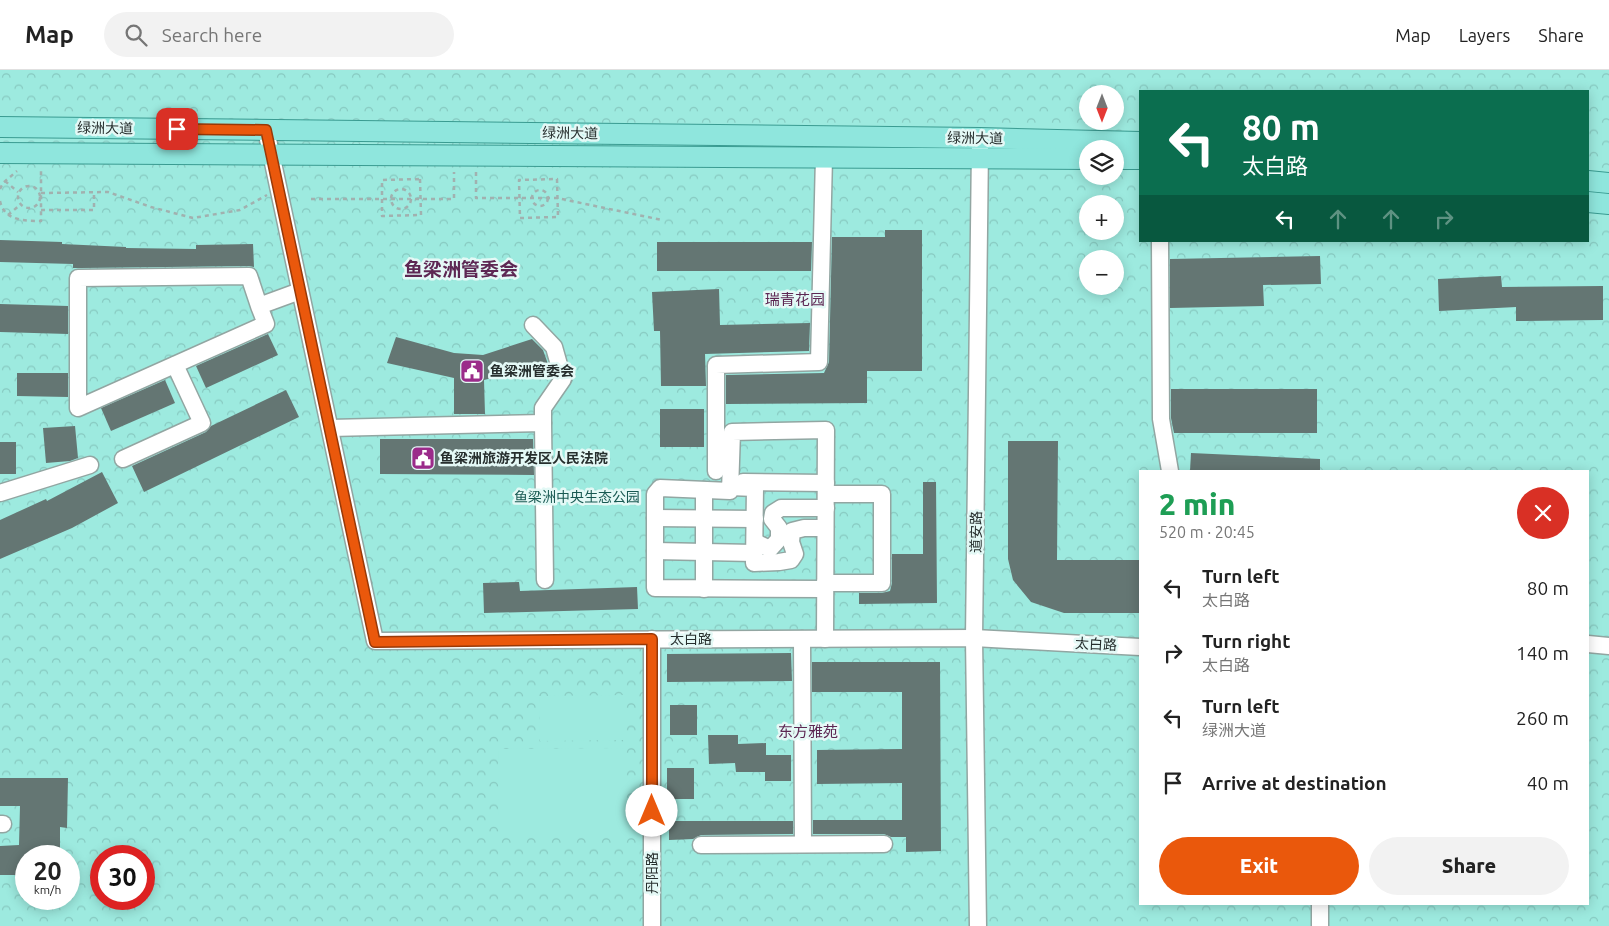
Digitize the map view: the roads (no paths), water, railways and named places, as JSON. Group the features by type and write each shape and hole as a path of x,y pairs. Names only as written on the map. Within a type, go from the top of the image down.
{"main road":[{"name":"绿洲大道","path":"0,127 980,138 1139,142"},
{"name":"绿洲大道","path":"0,153 1079,158"},
{"path":"1124,159 1139,159"},
{"path":"1589,181 1609,183"},
{"path":"1589,202 1609,204"}],"street":[{"name":"太白路","path":"266,130 375,642 974,638 1139,647"},
{"name":"道安路","path":"978,926 974,638 980,138"},
{"path":"716,471 716,365 819,362 824,157"},
{"path":"1160,242 1161,419 1170,470"},
{"path":"249,276 259,306 266,324 78,408 78,278 249,276"},
{"path":"259,306 300,291"},
{"path":"533,325 554,346 563,379 543,408 545,580"},
{"path":"123,459 202,423 175,365"},
{"path":"330,428 543,423"},
{"path":"730,484 826,495 882,494 882,583 825,586 754,589 655,588 655,494 660,488 730,491 730,484 732,432 826,430 826,495 825,528 825,586 825,639"},
{"path":"0,493 90,465"},
{"path":"730,484 755,488 754,589"},
{"path":"704,490 704,589"},
{"path":"655,551 754,552 770,549 778,540 779,528 772,519 773,513 781,508 826,495"},
{"path":"655,518 755,519"},
{"path":"754,552 778,562 791,560 796,554 791,542 792,531 804,528 825,528"},
{"name":"丹阳路","path":"652,639 652,926"},
{"path":"802,639 803,844"},
{"path":"1589,644 1609,646"},
{"path":"701,845 884,844"},
{"path":"1320,905 1320,926"}],"place":[{"name":"鱼梁洲管委会","path":"472,371"},
{"name":"鱼梁洲旅游开发区人民法院","path":"423,458"}],"district":[{"name":"鱼梁洲管委会","path":"461,269"},
{"name":"瑞青花园","path":"795,299"},
{"name":"东方雅苑","path":"808,731"}],"park label":[{"name":"鱼梁洲中央生态公园","path":"577,497"}]}
